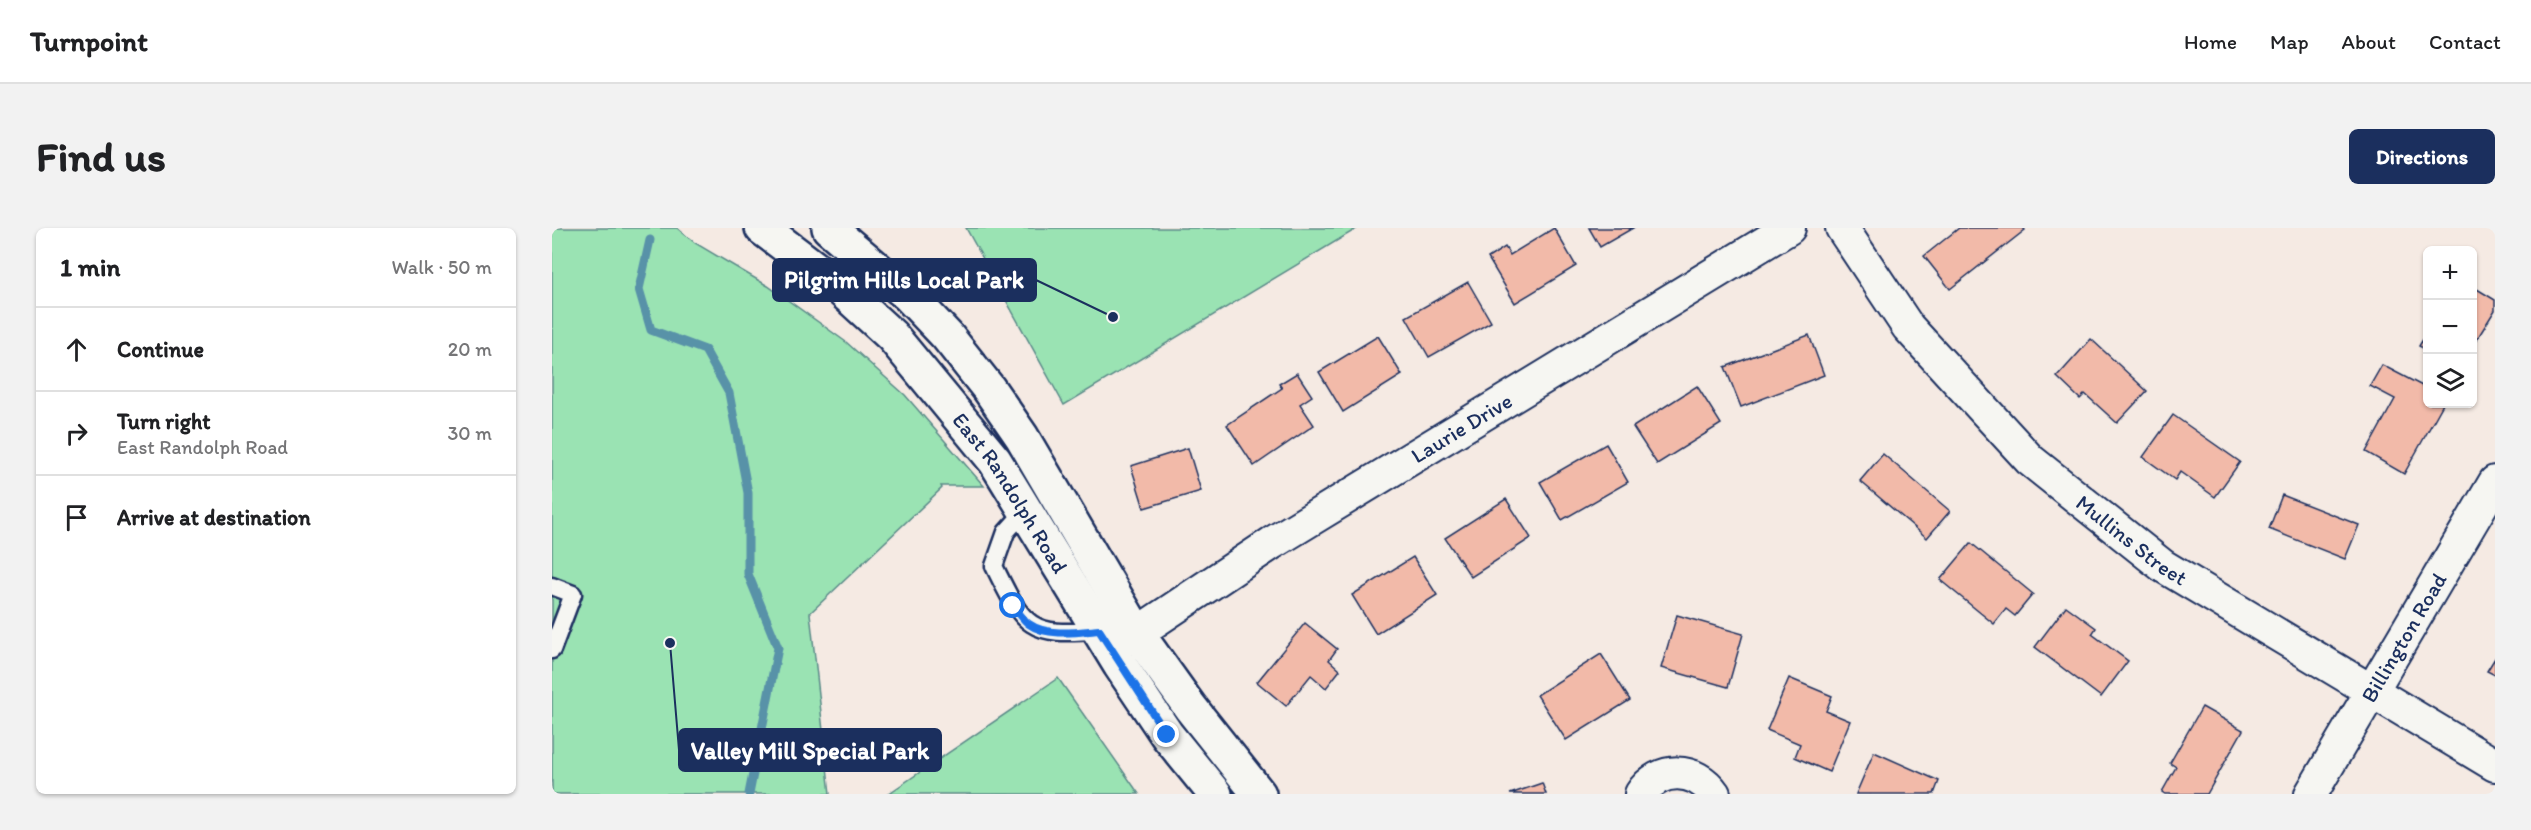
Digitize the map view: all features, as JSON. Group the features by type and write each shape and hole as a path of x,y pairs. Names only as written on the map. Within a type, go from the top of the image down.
{"main road":[{"name":"East Randolph Road","path":"762,228 833,282 892,336 995,461 1167,735 1215,794"},
{"name":"East Randolph Road","path":"829,228 908,296 947,336 989,389 1022,437 1137,633 1190,707 1259,794"}],"street":[{"name":"Laurie Drive","path":"1137,633 1272,543 1789,228"},
{"name":"Mullins Street","path":"1842,228 1908,327 2030,460 2163,566 2495,765"},
{"name":"Billington Road","path":"2311,794 2495,482"},
{"path":"1641,794 1647,785 1660,775 1677,772 1693,775 1707,783 1714,794"}],"lane":[{"path":"1025,511 1006,532 994,566 1013,606 1029,624 1047,630 1070,633 1099,630"},
{"path":"552,586 573,594 552,650"}],"green space":[{"path":"552,228 677,228 695,243 768,286 846,342 905,395 984,486 941,486 942,488 810,613 830,794 552,794"},
{"path":"966,228 1358,228 1064,405"},
{"path":"1058,678 1139,794 888,794"}],"building":[{"path":"1554,228 1576,266 1515,303 1488,258 1505,247 1510,255"},
{"path":"1589,228 1633,228 1600,247"},
{"path":"1959,228 2023,228 2025,230 1950,289 1924,256"},
{"path":"1468,282 1491,322 1429,357 1406,317"},
{"path":"2477,289 2495,300 2495,310 2477,339"},
{"path":"1809,335 1824,375 1741,407 1725,367"},
{"path":"1378,336 1402,375 1343,412 1319,372"},
{"path":"2091,339 2147,391 2117,423 2085,394 2080,399 2057,377"},
{"path":"2382,365 2423,386 2423,408 2441,408 2404,474 2366,452 2395,399 2370,386"},
{"path":"1297,373 1312,396 1300,404 1314,425 1254,466 1227,425 1282,388 1279,384"},
{"path":"1697,386 1721,424 1657,464 1633,427"},
{"path":"2173,415 2240,462 2215,497 2180,472 2175,480 2143,457"},
{"path":"1606,444 1628,482 1562,520 1540,482"},
{"path":"1188,448 1201,491 1144,508 1131,466"},
{"path":"1883,454 1950,511 1927,538 1860,481"},
{"path":"2282,495 2359,525 2345,559 2269,529"},
{"path":"1506,499 1531,538 1471,577 1445,538"},
{"path":"1971,543 2033,594 2015,616 2006,609 1994,624 1940,580"},
{"path":"1413,557 1437,595 1376,634 1352,595"},
{"path":"2066,606 2096,628 2092,634 2128,661 2101,697 2035,647"},
{"path":"1677,615 1743,634 1728,687 1661,668"},
{"path":"1305,623 1337,649 1329,660 1340,670 1326,688 1311,675 1286,706 1257,682"},
{"path":"1601,654 1630,700 1566,740 1537,695"},
{"path":"2495,658 2495,675 2487,671"},
{"path":"1789,678 1832,696 1826,711 1850,721 1829,772 1795,757 1800,744 1767,730"},
{"path":"2202,707 2243,730 2207,794 2165,794 2162,792 2176,767 2170,763"},
{"path":"1874,752 1939,781 1934,794 1856,794"},
{"path":"1542,783 1546,794 1510,794"}],"waterway":[{"path":"650,240 639,289 651,330 705,350 729,393 748,493 748,574 778,648 749,794"}],"place":[{"name":"Pilgrim Hills Local Park","path":"1113,317"},
{"name":"Valley Mill Special Park","path":"670,643"}],"route":[{"path":"1013,606 1029,624 1047,630 1070,633 1099,630 1167,735"}]}
